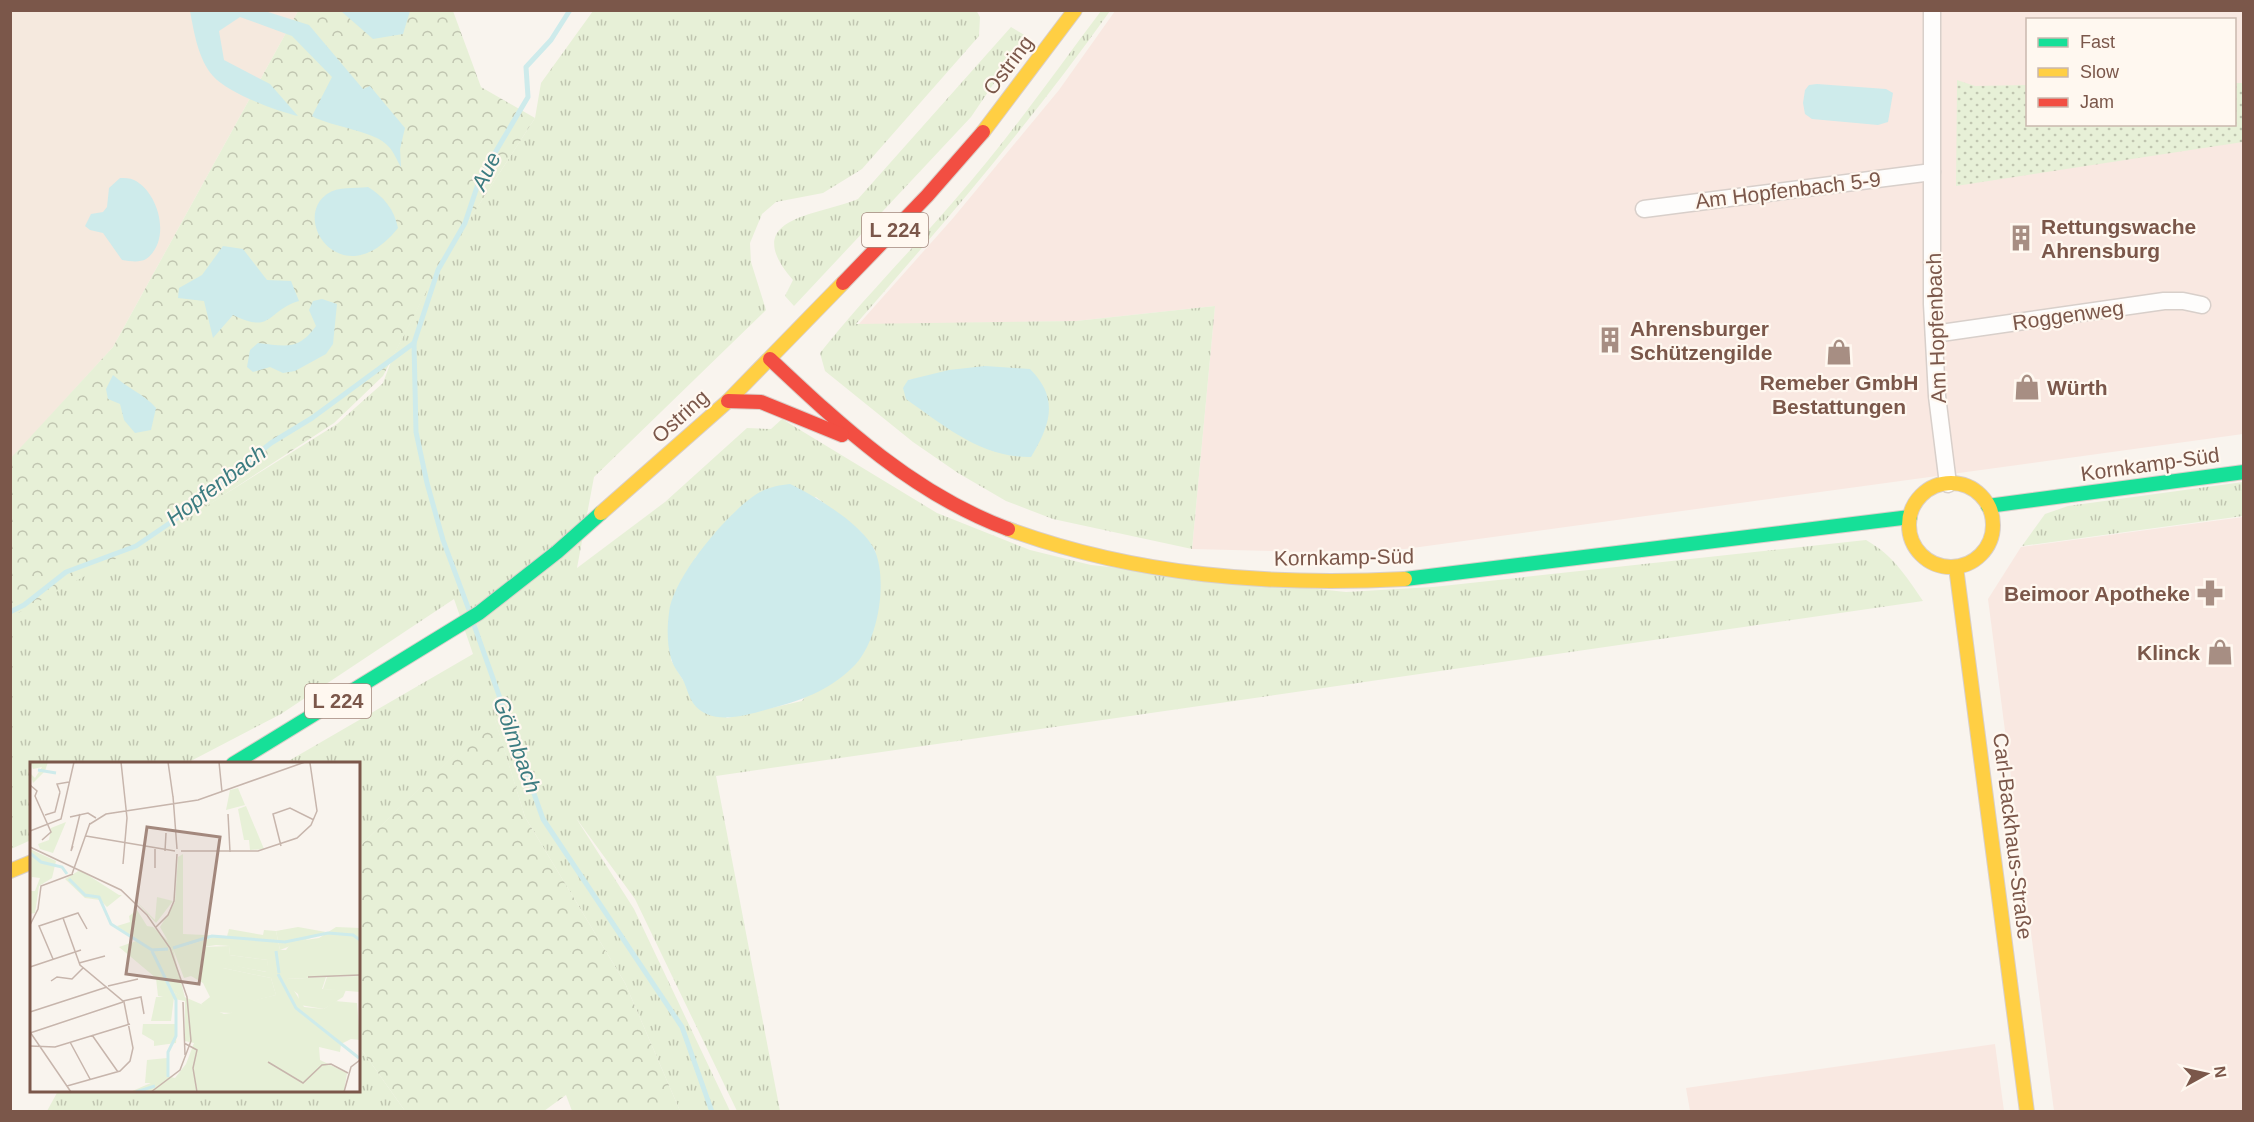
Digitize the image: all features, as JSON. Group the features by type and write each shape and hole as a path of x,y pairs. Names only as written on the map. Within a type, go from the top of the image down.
{"street":[{"name":"Ostring","path":"236,762 479,613 557,552 728,401 927,196 985,130 1075,10"},
{"name":"Am Hopfenbach","path":"1932,10 1934,334 1937,396 1948,484"},
{"name":"Am Hopfenbach 5-9","path":"1644,209 1932,172"},
{"name":"Roggenweg","path":"1934,334 2164,302 2183,301 2202,305"},
{"path":"770,359 771,377"},
{"name":"Kornkamp-Süd","path":"770,359 859,442 938,495 969,512 1035,540 1154,567 1276,581 1368,581 1464,573 1910,517"},
{"path":"777,394 787,411"},
{"name":"Kornkamp-Süd","path":"728,401 761,402 859,442"},
{"name":"Kornkamp-Süd","path":"1988,506 2063,498 2244,472"},
{"path":"1958,484 1975,492 1988,506 1992,521 1987,546 1969,563 1956,567 1944,567 1923,557 1910,536 1910,517 1920,497 1937,486 1958,484"},
{"name":"Kornkamp-Süd","path":"1992,521 2018,508 2063,498"},
{"name":"Kornkamp-Süd","path":"1856,523 1910,536"},
{"name":"Carl-Backhaus-Straße","path":"1956,567 2028,1112"},
{"path":"10,871 30,863"}],"shaded area":[{"path":"11,11 298,11 113,347 11,459"},
{"path":"1115,11 2243,11 2243,434 1405,549 1307,552 1192,549 1215,306 1076,321 858,325 954,217 1059,90"},
{"path":"2243,517 2243,1111 2054,1111 1988,599 2021,547"},
{"path":"1995,1044 2004,1111 1690,1111 1686,1088"}],"green space":[{"path":"976,10 980,17 979,36 862,169 823,193 776,202 762,214 750,243 751,262 766,310 594,477 577,568 665,502 747,428 771,429 782,419 937,513 1030,550 1091,565 1346,592 1433,587 1866,540 1891,559 1923,601 716,776 780,1111 737,1111 635,899 576,818 634,909 730,1111 680,1111 625,983 525,817 494,717 360,846 360,762 287,762 473,654 454,599 281,714 189,762 30,762 30,840 11,849 11,616 184,520 337,424 383,383 393,356 438,268 535,118 541,83 593,11","holes":["816,497 861,532 875,550 880,598 802,701 727,718 683,680 671,660 695,558 710,542"]},
{"path":"298,11 453,11 481,87 535,118 439,267 383,376 334,423 184,521 11,617 10,459 113,347"},
{"path":"1101,11 1110,11 1050,92 955,209 856,324 1076,321 1215,306 1192,549 1053,519 1006,501 958,473 913,442 825,371 820,353 973,179","holes":["920,378 1046,433 908,380"]},
{"path":"1011,27 1026,36 971,117 794,306 785,296 793,280 778,259 774,243 779,231 789,222 805,215 858,199"},
{"path":"1957,80 1975,86 2026,85 2026,126 2236,126 2236,83 2243,83 2243,142 1956,186"},
{"path":"2243,482 2243,516 2022,546 2045,514 2068,506"},
{"path":"494,716 525,817 625,983 680,1111 572,1111 566,1095 544,1111 405,1111 360,1047 360,846"},
{"path":"360,1047 405,1111 47,1111 57,1092 360,1092"}],"water":[{"path":"190,11 265,11 309,25 363,89 370,86 405,128 400,149 401,167 391,149 383,141 312,116 332,77 292,36 240,17 219,31 224,60 270,84 298,116 265,106 241,95 213,76 200,54"},
{"path":"341,11 410,11 403,34 373,39"},
{"path":"1809,85 1886,89 1893,93 1888,122 1878,125 1812,119 1805,114 1803,103 1805,90"},
{"path":"120,178 132,179 143,186 156,206 159,217 159,241 154,251 143,260 122,260 103,233 90,230 85,226 91,214 103,212 107,207 109,188"},
{"path":"368,187 388,204 398,228 378,247 358,255 342,254 328,247 319,234 315,220 317,206 331,191"},
{"path":"223,246 243,249 267,280 291,281 299,301 263,322 246,321 233,315 213,338 204,301 178,298 179,288 202,275"},
{"path":"322,299 337,304 333,344 326,354 295,371 283,373 270,367 253,372 247,367 250,350 258,343 283,346 303,340 316,326 309,310 313,301"},
{"path":"985,366 1030,369 1045,390 1049,412 1047,422 1031,457 996,452 964,439 906,399 903,388 908,380 949,370"},
{"path":"113,375 156,408 151,430 135,433 124,420 120,404 108,399 106,389"},
{"path":"790,484 838,512 861,531 875,551 881,579 880,595 878,612 869,643 853,667 833,683 812,695 747,715 717,717 708,715 693,703 672,661 668,630 673,598 691,564 734,513 760,492 775,486"}],"waterway":[{"name":"Aue","path":"469,610 443,540 416,432 414,343 438,270 465,223 480,178 528,97 526,67 551,40 570,10"},
{"name":"Hopfenbach","path":"10,612 24,605 66,572 136,546 186,512 271,443 312,418 414,343"},
{"name":"Gölmbach","path":"474,625 543,819 682,1027 712,1112"}],"traffic: fast":[{"path":"1988,506 2244,472"},
{"path":"236,762 479,613 557,552 601,513"},
{"path":"1405,579 1910,517"}],"traffic: slow":[{"path":"983,132 1075,10"},
{"path":"601,513 728,401 843,283"},
{"path":"1951,483 1974,490 1986,502 1993,525 1986,548 1974,560 1951,567 1928,560 1916,548 1909,525 1916,502 1928,490 1951,483"},
{"path":"1008,529 1105,558 1204,574 1304,581 1405,579"},
{"path":"1956,567 2027,1112"},
{"path":"10,871 30,863"}],"traffic: jam":[{"path":"843,283 927,196 983,132"},
{"path":"770,359 852,433 910,478 941,497 1008,529"},
{"path":"728,401 761,402 842,435"}],"place":[{"name":"Rettungswache Ahrensburg","path":"2021,238"},
{"name":"Ahrensburger Schützengilde","path":"1610,340"},
{"name":"Remeber GmbH Bestattungen","path":"1839,352"},
{"name":"Würth","path":"2027,387"},
{"name":"Beimoor Apotheke","path":"2210,593"},
{"name":"Klinck","path":"2220,652"}]}
